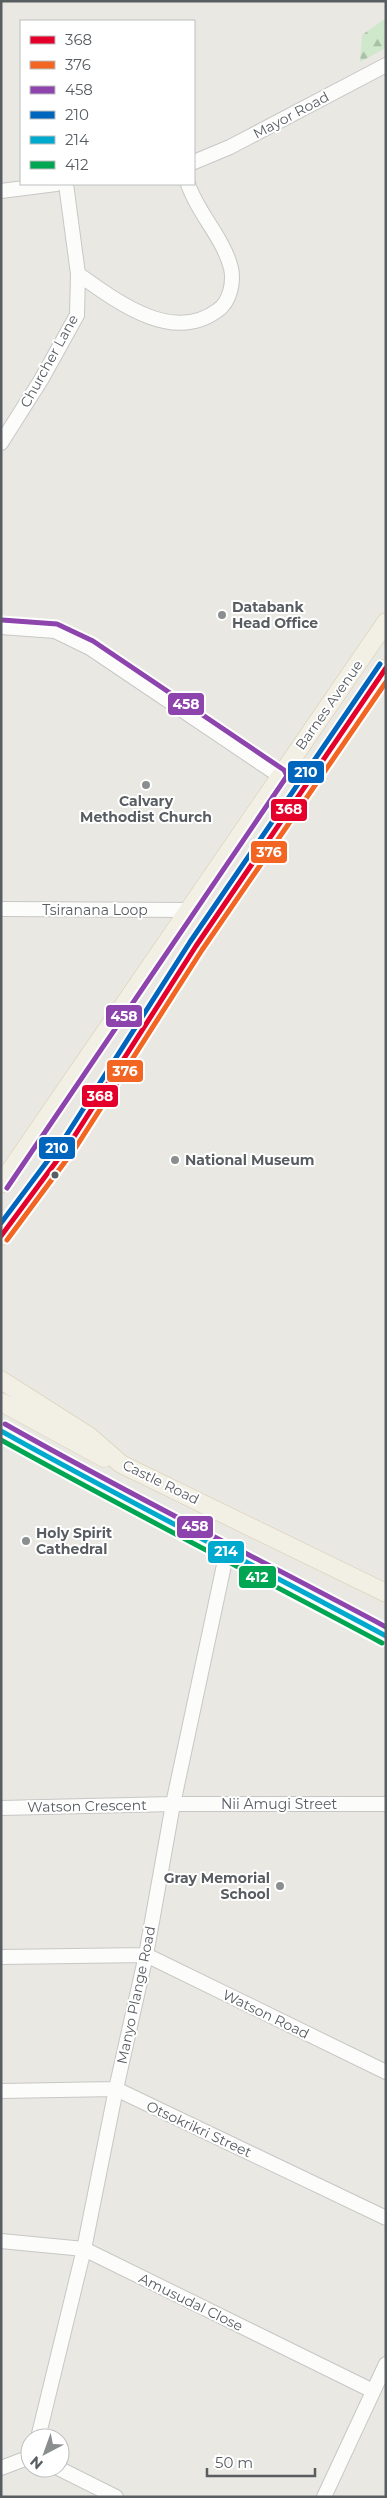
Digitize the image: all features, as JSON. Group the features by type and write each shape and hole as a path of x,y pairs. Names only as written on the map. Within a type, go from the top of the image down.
{"main road":[{"name":"Barnes Avenue","path":"1,1184 386,622"},
{"name":"Barnes Avenue","path":"1,1236 70,1143 196,946 386,668"},
{"name":"Castle Road","path":"1,1380 89,1436 121,1464 386,1593"},
{"path":"1,1402 94,1453 121,1464"},
{"path":"1,1431 111,1493 227,1551 386,1636"}],"street":[{"name":"Mayor Road","path":"195,162 230,147 386,65"},
{"path":"1,191 48,185"},
{"name":"Churcher Lane","path":"1,442 41,380 77,315 78,274 66,185"},
{"path":"78,274 124,305 144,315 168,322 196,321 220,309 227,300 231,284 231,270 221,246 200,210 188,185"},
{"path":"1,627 55,631 90,648 280,776"},
{"name":"Tsiranana Loop","path":"1,909 189,910"},
{"name":"Manyo Plange Road","path":"40,2428 84,2249 116,2089 146,1955 173,1804 227,1551"},
{"name":"Nii Amugi Street","path":"173,1804 386,1804"},
{"name":"Watson Crescent","path":"1,1808 173,1804"},
{"path":"1,1957 146,1955"},
{"name":"Watson Road","path":"146,1955 386,2072"},
{"name":"Otsokrikri Street","path":"1,2091 116,2089 386,2218"},
{"name":"Amusudal Close","path":"1,2241 84,2249 373,2391"},
{"path":"324,2497 386,2364"},
{"path":"1,2468 20,2461"},
{"path":"70,2474 114,2496"}],"green space":[{"path":"386,18 386,48 360,62 362,35"}],"transit line":[{"name":"458","path":"2,620 57,624 93,641 284,770 287,776 7,1188"},
{"name":"210","path":"1,1223 64,1139 190,942 380,664"},
{"name":"368","path":"1,1236 70,1143 196,946 386,668"},
{"name":"376","path":"7,1240 76,1147 202,950 386,682"},
{"name":"458","path":"5,1424 147,1502 386,1627"},
{"name":"214","path":"1,1431 386,1636"},
{"name":"412","path":"1,1440 382,1643"}],"place":[{"name":"Databank Head Office","path":"222,615"},
{"name":"Calvary Methodist Church","path":"146,785"},
{"name":"National Museum","path":"175,1160"},
{"name":"Holy Spirit Cathedral","path":"26,1541"},
{"name":"Gray Memorial School","path":"280,1886"}]}
